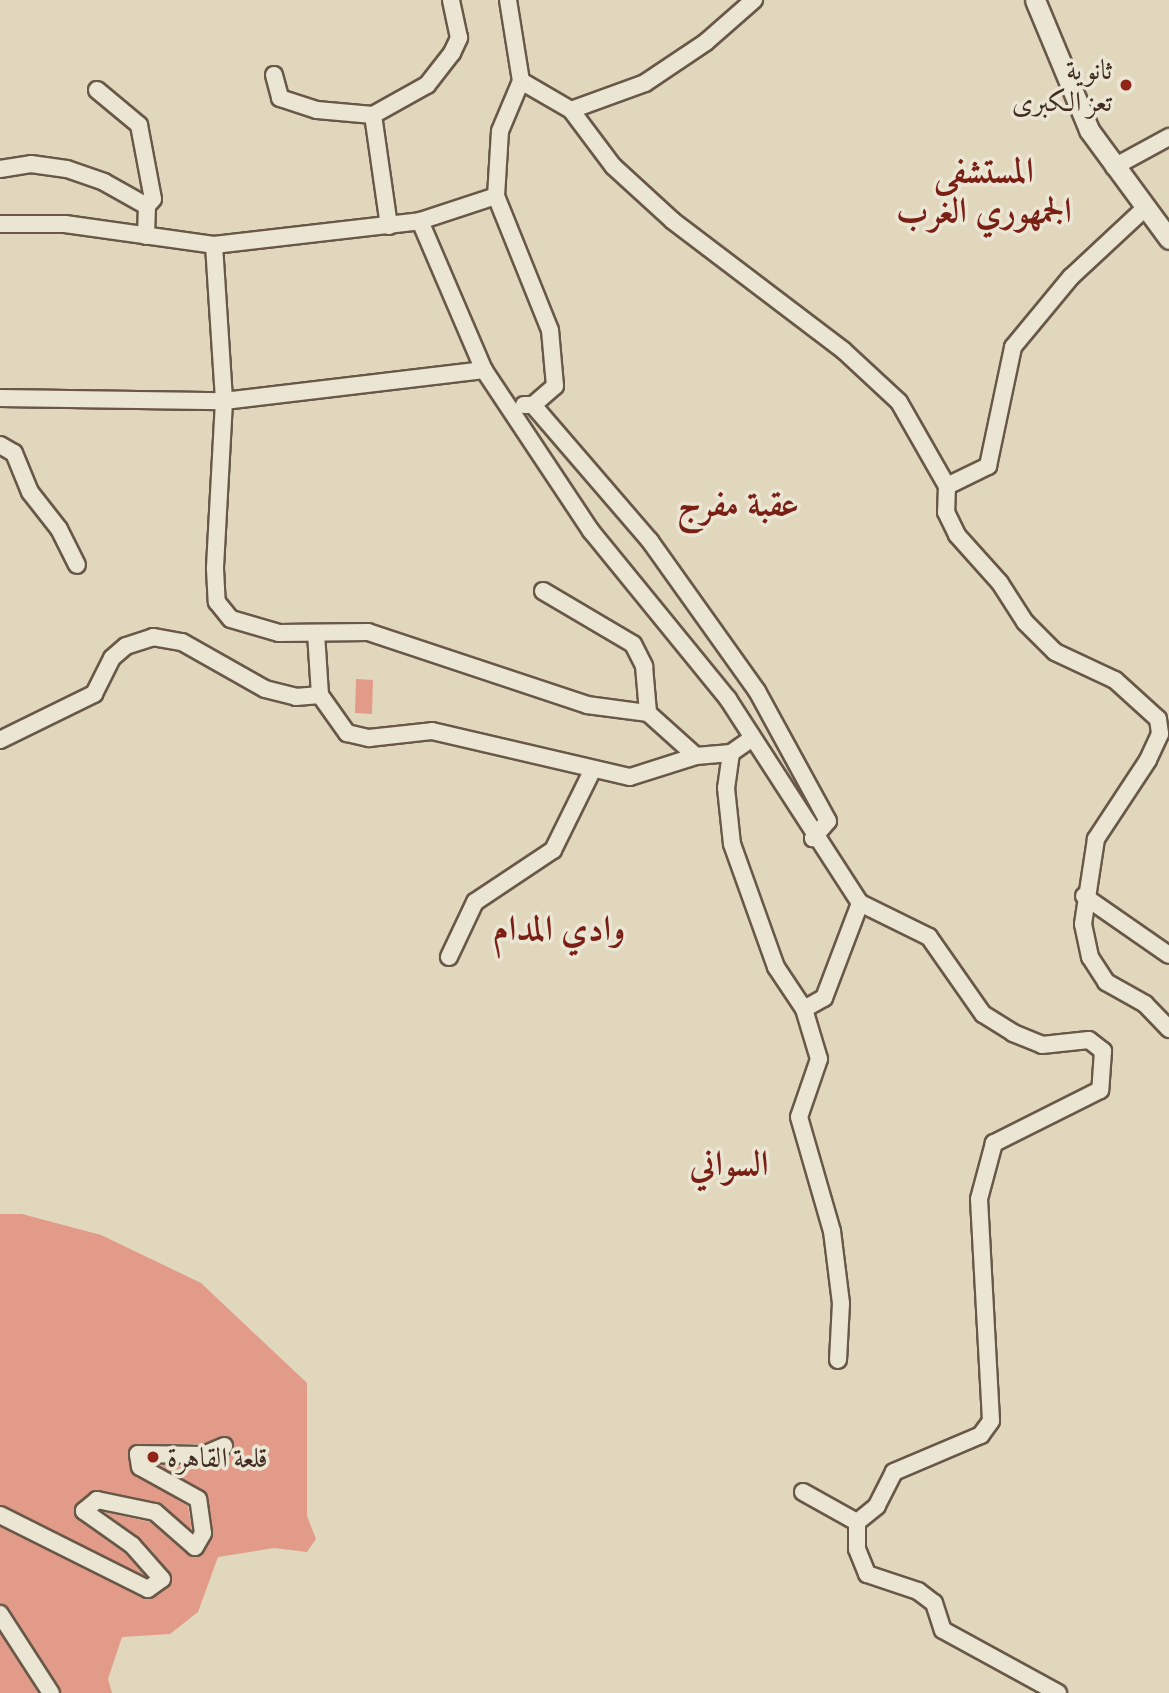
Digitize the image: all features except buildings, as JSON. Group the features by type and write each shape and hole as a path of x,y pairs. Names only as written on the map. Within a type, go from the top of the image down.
{"street":[{"path":"274,75 280,98 317,110 373,115 427,85 452,53 459,38 451,0"},
{"path":"508,0 521,81 500,131 496,195 550,330 555,386 533,405 511,406"},
{"path":"572,110 645,83 706,43 754,0"},
{"path":"1035,0 1074,103 1144,209 1169,234"},
{"path":"521,81 572,110 613,166 673,221 843,350 899,401 947,486 946,512 957,535 1000,583 1025,622 1055,652 1115,680 1158,719 1160,733 1148,760 1096,839 1084,896 1090,957 1100,974 1144,1004 1169,1029"},
{"path":"97,90 139,125 153,199 147,206 146,236"},
{"path":"373,115 389,226"},
{"path":"1114,167 1169,137"},
{"path":"0,169 31,164 67,169 147,206"},
{"path":"0,224 65,224 214,245 419,221 496,195"},
{"path":"947,486 988,466 1013,347 1071,277 1144,209"},
{"path":"419,221 484,370 511,406 591,531 728,699 813,838 860,903 929,937 983,1014 1042,1045 1089,1040 1103,1051 1104,1071 1100,1090 1081,1104 994,1143 979,1199 991,1420 981,1435 894,1472 877,1506 857,1522"},
{"path":"214,245 224,401 216,602 231,620 279,633 368,632 587,705 648,713 696,756"},
{"path":"0,398 224,401 484,370"},
{"path":"533,405 650,541 757,691 828,821 813,838"},
{"path":"0,445 14,453 30,492 59,529 77,565"},
{"path":"543,591 633,644 643,666 648,713"},
{"path":"316,632 320,695 347,733 369,738 432,731 592,771 630,777 696,756 731,753 751,738"},
{"path":"0,740 94,694 112,658 126,646 153,636 182,642 265,689 296,697 320,695"},
{"path":"731,753 726,788 732,844 776,967 804,1009 819,1059 799,1117 832,1231 841,1303 838,1360"},
{"path":"449,957 475,902 553,849 592,771"},
{"path":"1084,896 1169,954"},
{"path":"804,1009 824,998 860,903"},
{"path":"0,1515 148,1589 162,1579 131,1545 84,1511 97,1500 155,1513 195,1547 203,1533 198,1499 140,1467 138,1454 203,1455 224,1446"},
{"path":"803,1492 857,1522"},
{"path":"857,1522 857,1549 867,1574 918,1591 934,1603 943,1630 1058,1693"},
{"path":"0,1614 51,1693"}],"place":[{"name":"ثانوية تعز الكبرى","path":"1126,85"},
{"name":"قلعة القاهرة","path":"153,1457"}],"district":[{"name":"المستشفى الجمهوري الغرب","path":"984,190"},
{"name":"عقبة مفرج","path":"738,503"},
{"name":"وادي المدام","path":"559,928"},
{"name":"السواني","path":"729,1163"}]}
